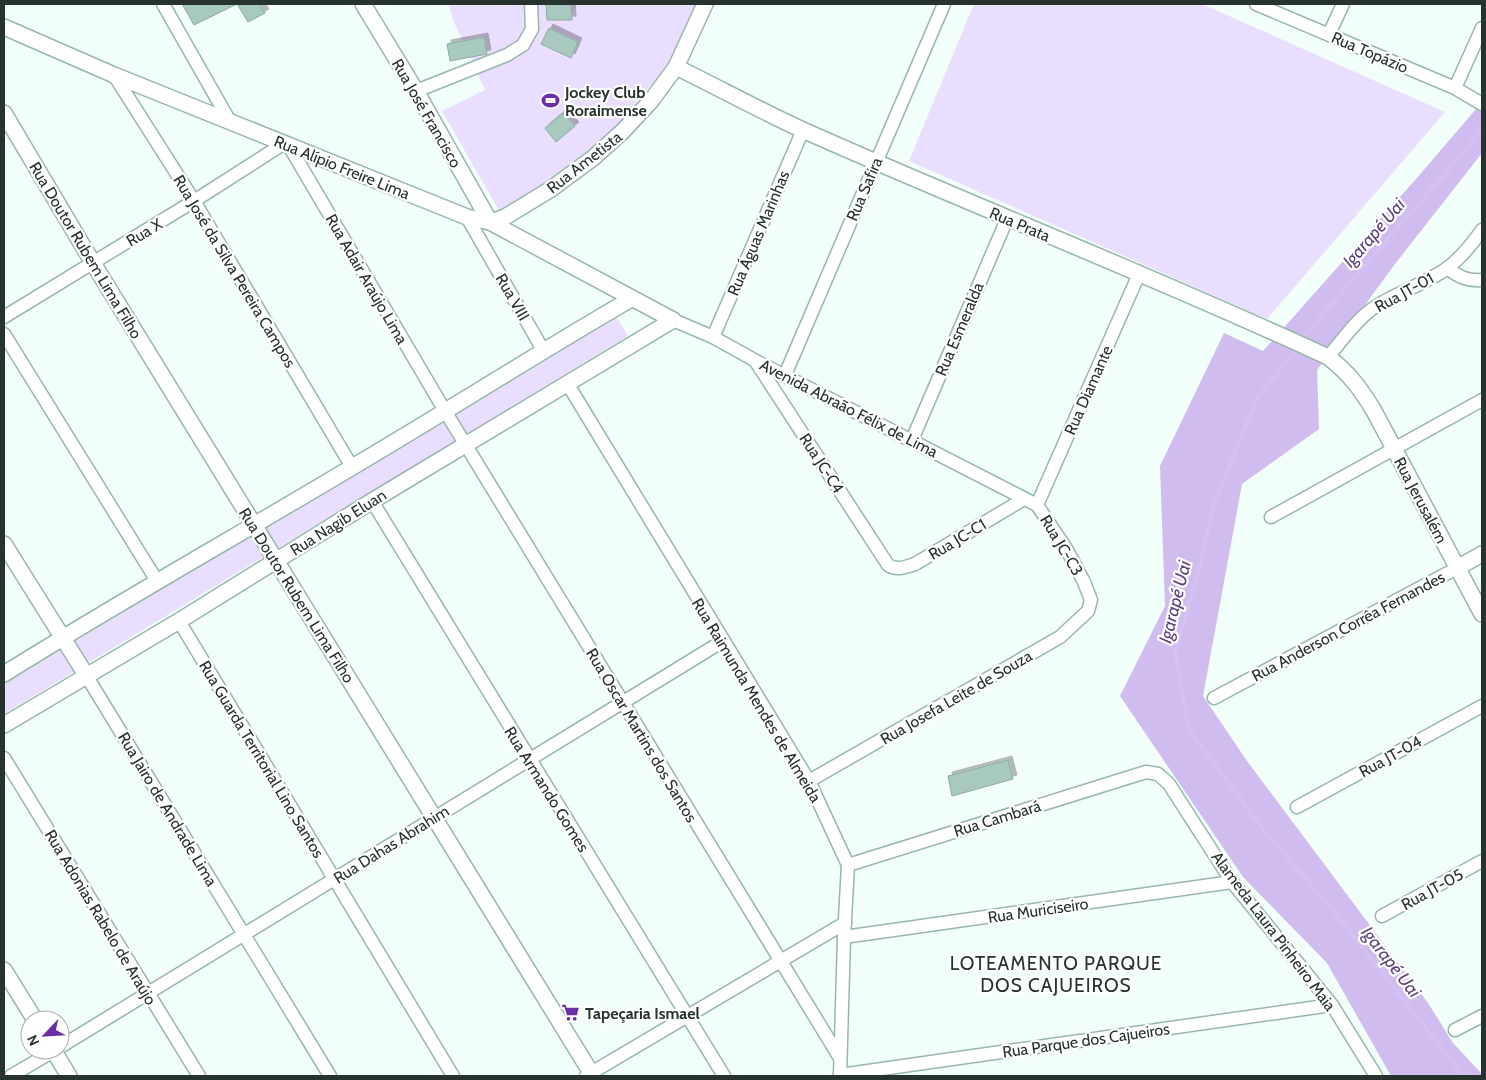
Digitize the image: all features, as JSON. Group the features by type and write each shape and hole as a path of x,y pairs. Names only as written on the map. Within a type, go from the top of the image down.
{"street":[{"path":"164,4 229,120"},
{"name":"Rua José Francisco","path":"363,4 416,91 490,222"},
{"path":"416,91 507,55 523,45 532,29 531,4"},
{"name":"Rua Ametista","path":"490,222 505,217 525,206 593,158 622,132 650,101 676,67 705,4"},
{"name":"Rua Safira","path":"785,375 944,4"},
{"name":"Rua Topázio","path":"1256,4 1455,88 1481,103"},
{"path":"1329,34 1342,4"},
{"name":"Rua Alípio Freire Lima","path":"4,27 114,76 229,120 286,145 467,217 490,222 673,320"},
{"path":"1455,88 1482,28"},
{"name":"Rua Prata","path":"676,67 803,130 875,162 1206,301 1307,347 1328,357 1359,386"},
{"name":"Rua José da Silva Pereira Campos","path":"114,76 194,201 352,467"},
{"name":"Rua Doutor Rubem Lima Filho","path":"4,113 93,263 590,1075"},
{"name":"Rua Águas Marinhas","path":"713,337 803,130"},
{"name":"Rua X","path":"4,317 286,145"},
{"name":"Rua Adair Araújo Lima","path":"286,145 445,411"},
{"name":"Rua VIII","path":"467,217 542,350"},
{"name":"Rua Esmeralda","path":"912,440 1007,219"},
{"path":"483,245 480,229 490,222"},
{"name":"Rua JT-01","path":"1328,357 1359,319 1391,297 1432,278 1447,268 1460,257 1482,230"},
{"path":"1447,268 1458,277 1482,280"},
{"name":"Rua Diamante","path":"1037,505 1139,274"},
{"path":"4,674 157,580 352,467 542,350 631,298"},
{"name":"Avenida Abraão Félix de Lima","path":"673,320 713,337 1024,499"},
{"name":"Rua Nagib Eluan","path":"4,725 179,621 567,382 673,320"},
{"path":"4,334 157,580"},
{"name":"Rua JC-C4","path":"756,361 888,565"},
{"name":"Rua Raimunda Mendes de Almeida","path":"567,382 809,781 848,865 840,1076"},
{"name":"Rua Jerusalém","path":"1359,386 1482,614"},
{"path":"1271,517 1482,400"},
{"name":"Rua Oscar Martins dos Santos","path":"445,411 840,1058"},
{"name":"Rua JC-C3","path":"1024,499 1037,505 1068,550 1091,600"},
{"name":"Rua JC-C1","path":"888,565 893,569 915,564 1024,499"},
{"name":"Rua Armando Gomes","path":"372,501 724,1076"},
{"name":"Rua Jairo de Andrade Lima","path":"4,544 330,1076"},
{"name":"Rua Anderson Corrêa Fernandes","path":"1214,698 1482,554"},
{"name":"Rua Josefa Leite de Souza","path":"809,781 1060,637 1088,612 1091,600"},
{"name":"Rua Guarda Territorial Lino Santos","path":"179,621 453,1076"},
{"name":"Rua Dahas Abrahim","path":"70,1041 723,641"},
{"name":"Rua JT-04","path":"1297,807 1482,706"},
{"name":"Rua Adonias Rabelo de Araújo","path":"4,758 199,1076"},
{"name":"Rua Cambará","path":"848,865 1146,772"},
{"name":"Alameda Laura Pinheiro Maia","path":"1146,772 1158,774 1169,784 1232,882 1332,1005 1376,1076"},
{"name":"Rua JT-05","path":"1382,916 1482,861"},
{"name":"Rua Muriciseiro","path":"844,938 1232,882"},
{"path":"590,1075 845,923"},
{"path":"4,970 29,1010"},
{"name":"Rua Parque dos Cajueiros","path":"840,1076 1332,1005"},
{"path":"1455,1030 1482,1016"},
{"name":"Rua Dahas Abrahim","path":"11,1076 39,1060"},
{"path":"61,1060 69,1076"}],"shaded area":[{"name":"Jockey Club Roraimense","path":"449,4 696,4 669,64 607,137 533,193 499,211 442,111 485,90 453,20"},
{"path":"974,4 1202,4 1445,112 1267,319 909,161"},
{"path":"1482,102 1482,153 1395,264 1317,370 1319,429 1242,484 1203,696 1247,761 1428,1003 1453,1043 1482,1074 1482,1076 1391,1076 1327,963 1243,877 1120,696 1165,606 1160,466 1224,333 1263,351"},
{"path":"614,313 628,336 4,714 4,684"}],"building":[{"path":"182,4 237,4 194,25"},
{"path":"237,4 259,4 265,13 248,22"},
{"path":"546,4 571,4 572,20 547,20"},
{"path":"549,28 578,42 571,58 541,44"},
{"path":"484,37 487,54 450,61 447,44"},
{"path":"563,113 575,126 556,142 545,128"},
{"path":"1008,760 1013,779 952,796 948,776"}],"waterway":[{"name":"Igarapé Uai","path":"1302,340 1482,129"},
{"name":"Igarapé Uai","path":"1297,348 1257,398 1213,507 1199,568 1175,653 1189,730 1263,829 1330,907 1464,1076"}],"place":[{"name":"Jockey Club Roraimense","path":"551,101"},
{"name":"Tapeçaria Ismael","path":"571,1013"}],"district":[{"name":"LOTEAMENTO PARQUE DOS CAJUEIROS","path":"1056,974"}]}
